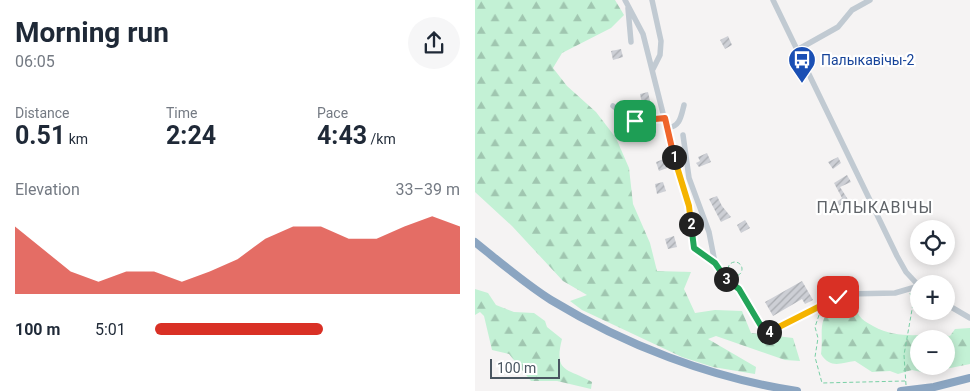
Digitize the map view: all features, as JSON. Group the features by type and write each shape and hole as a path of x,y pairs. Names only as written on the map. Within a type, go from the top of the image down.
{"highway":[{"path":"475,242 549,299 600,327 705,370 762,386 797,391"},
{"path":"904,391 970,378"}],"street":[{"path":"625,0 643,34 689,206 694,248 715,263"},
{"path":"651,0 661,42 660,55 653,70"},
{"path":"773,0 897,256 910,276"},
{"path":"797,50 838,27 847,14 870,0"},
{"path":"628,6 631,42"},
{"path":"667,128 674,128 679,124 684,105"},
{"path":"613,106 635,121 665,118"},
{"path":"683,135 689,178 709,232 715,263 722,276 739,289 765,330 769,332 776,329 847,294 885,294 909,290"},
{"path":"955,309 970,318"}],"path":[{"path":"737,262 741,264 742,271 740,274 734,276 730,274 728,270 731,264 737,262"},
{"path":"904,391 904,355 913,304 909,290"},
{"path":"821,307 815,327 819,338 815,358 822,383 905,381"}],"green space":[{"path":"475,0 615,0 624,15 611,28 562,53 553,68 567,86 596,112 616,138 629,168 633,204 650,243 657,271 691,272 684,289 695,313 715,310 742,311 751,333 793,338 800,361 785,360 716,336 708,339 756,367 755,374 713,367 682,357 582,310 570,301 587,295 563,281 512,226 475,192"},
{"path":"475,289 488,293 496,305 514,312 534,313 545,321 547,327 562,339 560,350 561,364 570,371 592,382 591,389 557,381 531,381 509,354 492,350 484,316 480,312 475,315"},
{"path":"852,297 856,299 859,316 873,326 883,331 910,335 910,371 898,374 890,371 872,372 855,361 836,364 824,359 821,354 823,322 828,312 842,300"},
{"path":"970,328 970,364 955,367 955,329"}],"building":[{"path":"728,36 732,45 725,49 720,40"},
{"path":"621,49 623,57 613,60 611,51"},
{"path":"648,92 650,101 642,103 640,94"},
{"path":"707,153 711,162 699,167 696,163 700,161 698,157"},
{"path":"838,157 841,163 833,169 828,162"},
{"path":"664,159 667,168 659,171 656,162"},
{"path":"847,175 851,182 840,187 849,201 838,206 839,209 836,211 833,205 842,198 834,183"},
{"path":"663,182 666,191 657,194 655,184"},
{"path":"717,196 731,217 721,222 709,199"},
{"path":"745,220 750,228 741,233 737,225"},
{"path":"674,236 677,247 668,249 665,239"},
{"path":"802,281 813,300 805,304 802,299 773,316 765,302"}],"place":[{"name":"Палыкавічы-2","path":"802,84"}],"district":[{"name":"ПАЛЫКАВІЧЫ","path":"875,207"}],"route":[{"path":"635,121 665,118 674,157 689,206 694,248 698,253 715,263 722,276 735,284 765,330 769,332 776,329 838,297"}]}
